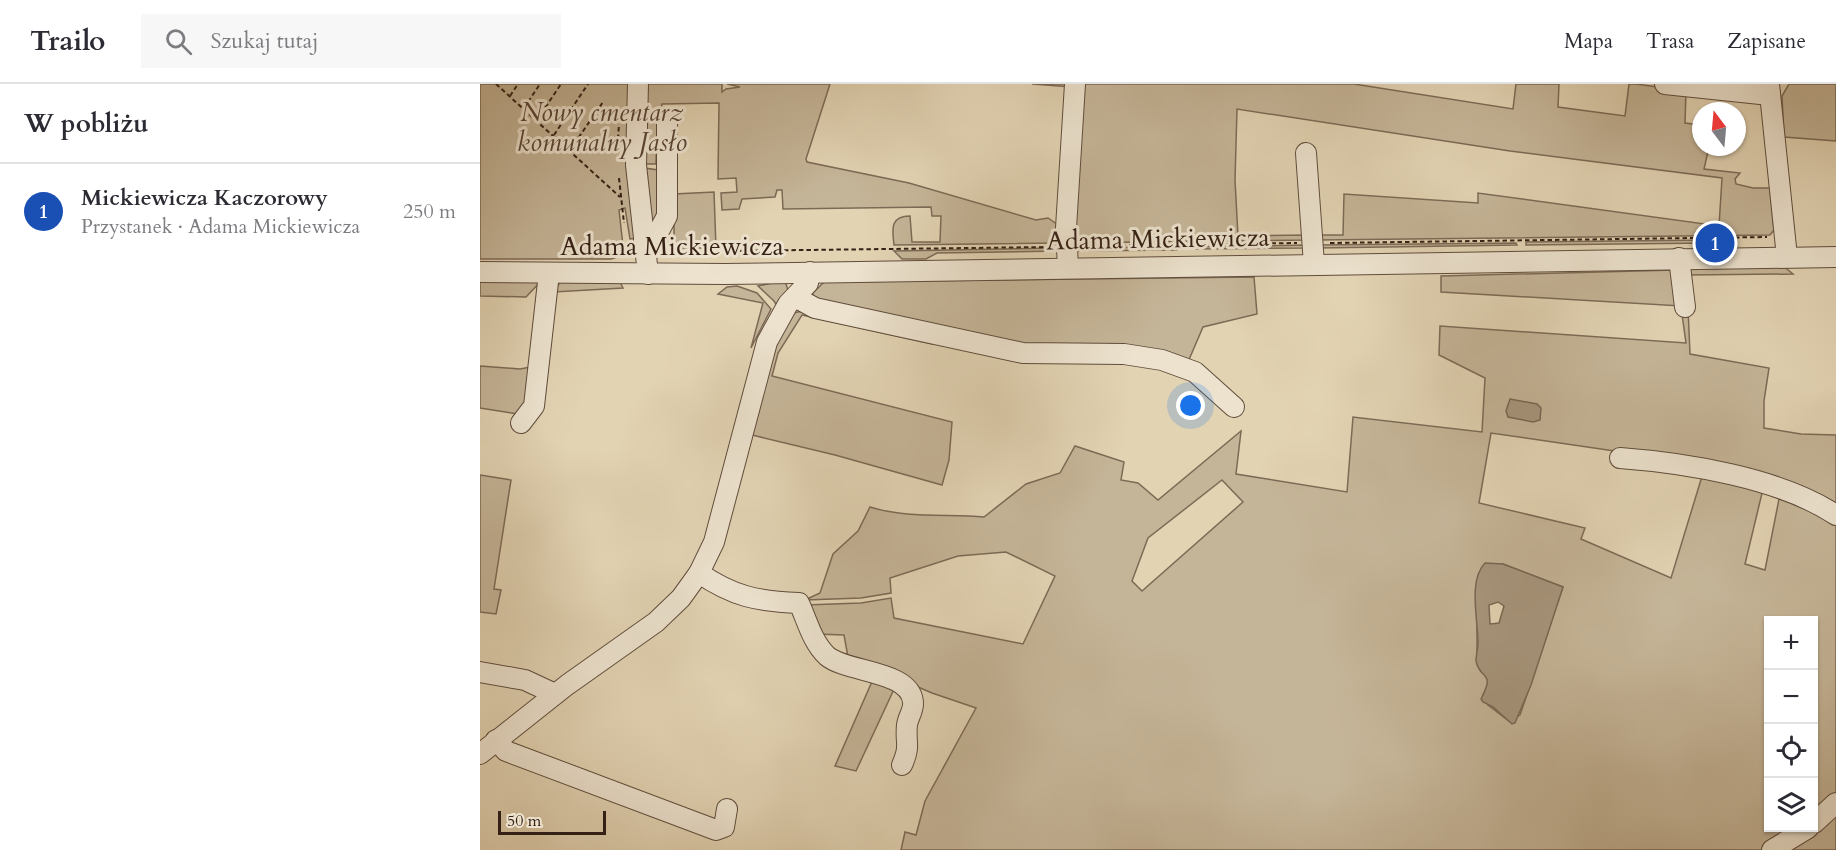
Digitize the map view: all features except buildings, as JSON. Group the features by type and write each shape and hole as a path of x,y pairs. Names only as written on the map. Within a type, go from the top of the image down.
{"street":[{"path":"638,84 636,165 646,256"},
{"path":"1068,268 1075,84"},
{"path":"1665,84 1773,92 1787,256"},
{"path":"646,256 667,216 667,122"},
{"path":"1306,153 1314,264"},
{"name":"Adama Mickiewicza","path":"480,272 549,273 646,256 810,272 1836,256"},
{"path":"1679,258 1684,307"},
{"path":"480,754 555,694 656,622 681,598 699,573 714,542 767,342 780,316 808,283 810,272"},
{"path":"521,423 534,406 549,273"},
{"path":"795,297 815,308 1023,353 1124,354 1162,360 1195,372 1234,407"},
{"path":"1620,458 1674,463 1733,476 1812,502 1836,515"},
{"path":"699,573 742,597 799,603 818,644 830,658 895,680 905,687 911,696 913,706 907,727 908,750 902,765"},
{"path":"480,672 525,680 555,694"},
{"path":"496,740 506,751 716,830 724,827 727,809"},
{"path":"1818,820 1836,803"},
{"path":"1772,850 1801,832"}],"path":[{"path":"496,84 620,197"},
{"path":"510,96 518,84"},
{"path":"524,108 540,84"},
{"path":"537,120 561,84"},
{"path":"554,135 588,84"},
{"path":"570,150 603,102"},
{"path":"646,256 724,251 1767,237"}],"green space":[{"name":"Nowy cmentarz komunalny Jasło","path":"480,84 722,84 722,92 726,89 740,87 727,84 830,84 806,159 807,162 909,183 1036,220 1048,218 1061,227 1072,87 1032,84 1354,84 1513,109 1516,84 1559,84 1558,107 1625,116 1629,84 1636,84 1686,91 1685,123 1692,124 1692,156 1707,156 1704,169 1740,173 1735,179 1736,184 1753,188 1770,188 1774,230 1770,235 1316,240 1316,235 1343,235 1344,194 1478,203 1478,193 1719,226 1722,178 1510,151 1237,109 1235,180 1238,236 1307,235 1307,240 894,245 894,224 899,218 910,216 912,242 940,242 941,216 932,216 931,207 783,209 782,190 777,190 775,197 742,199 739,209 722,210 721,193 737,192 736,178 718,179 719,103 662,104 657,126 656,164 645,164 645,168 658,170 661,217 637,238 630,239 625,208 619,210 624,255 611,259 480,259"},
{"path":"1789,84 1836,84 1836,141 1784,137 1782,96"},
{"path":"714,192 716,248 677,248 674,244 674,194"},
{"path":"1710,240 1710,243 1526,245 1526,242"},
{"path":"1516,243 1517,245 1318,248 1318,245"},
{"path":"1307,245 1307,248 1189,249 1189,247"},
{"path":"1177,247 1177,250 1073,251 1073,248"},
{"path":"1059,248 1059,251 937,253 926,259 902,259 894,251"},
{"path":"1782,265 1793,274 1687,275 1688,266"},
{"path":"1676,270 1681,306 1441,292 1441,276"},
{"path":"1254,277 1257,314 1203,327 1188,362 1018,347 813,299 813,293 824,282"},
{"path":"480,280 542,280 526,297 480,296"},
{"path":"785,281 788,290 779,309 758,286"},
{"path":"560,282 620,282 623,288 554,292"},
{"path":"737,286 757,293 771,309 751,348 763,303 718,294 727,287"},
{"path":"1681,307 1688,307 1690,354 1769,368 1764,401 1764,428 1801,434 1836,435 1836,509 1763,489 1745,564 1765,570 1780,494 1836,517 1836,797 1818,815 1818,616 1764,616 1764,832 1796,832 1765,850 901,850 905,832 916,835 925,801 976,708 932,693 848,657 844,635 816,634 805,605 861,603 891,598 894,618 1023,644 1055,576 1006,552 958,556 890,578 891,593 861,598 805,600 820,593 833,554 858,531 870,507 897,513 984,517 1026,484 1060,473 1075,446 1124,462 1121,480 1138,483 1158,500 1241,431 1236,474 1347,492 1353,417 1482,432 1485,378 1439,355 1440,326 1686,343","holes":["1491,433 1635,454 1759,488 1703,473 1671,578 1581,539 1585,528 1479,503","1222,480 1243,502 1142,591 1132,581 1148,538","1503,564 1563,587 1520,715 1509,721 1488,705 1483,695 1488,687 1488,680 1477,662 1477,626"]},
{"path":"806,310 936,343 802,315 778,353 772,376 952,422 949,460 942,485 752,435 775,344 794,313"},
{"path":"480,366 520,369 536,366 530,409 518,414 480,408"},
{"path":"480,475 511,480 494,589 501,590 496,614 480,612"},
{"path":"874,677 896,685 856,771 835,766"},
{"path":"1836,808 1836,850 1780,850 1804,832 1818,832 1818,822"}],"shaded area":[{"path":"1510,399 1537,404 1541,408 1540,420 1533,422 1508,417 1506,411"},
{"path":"1485,563 1503,564 1563,587 1531,685 1515,723 1512,724 1481,699 1487,680 1476,661 1478,642 1475,590 1480,570","holes":["1498,602 1504,606 1499,623 1490,624 1489,605"]}],"place":[{"name":"Mickiewicza Kaczorowy","path":"1715,243"}]}
